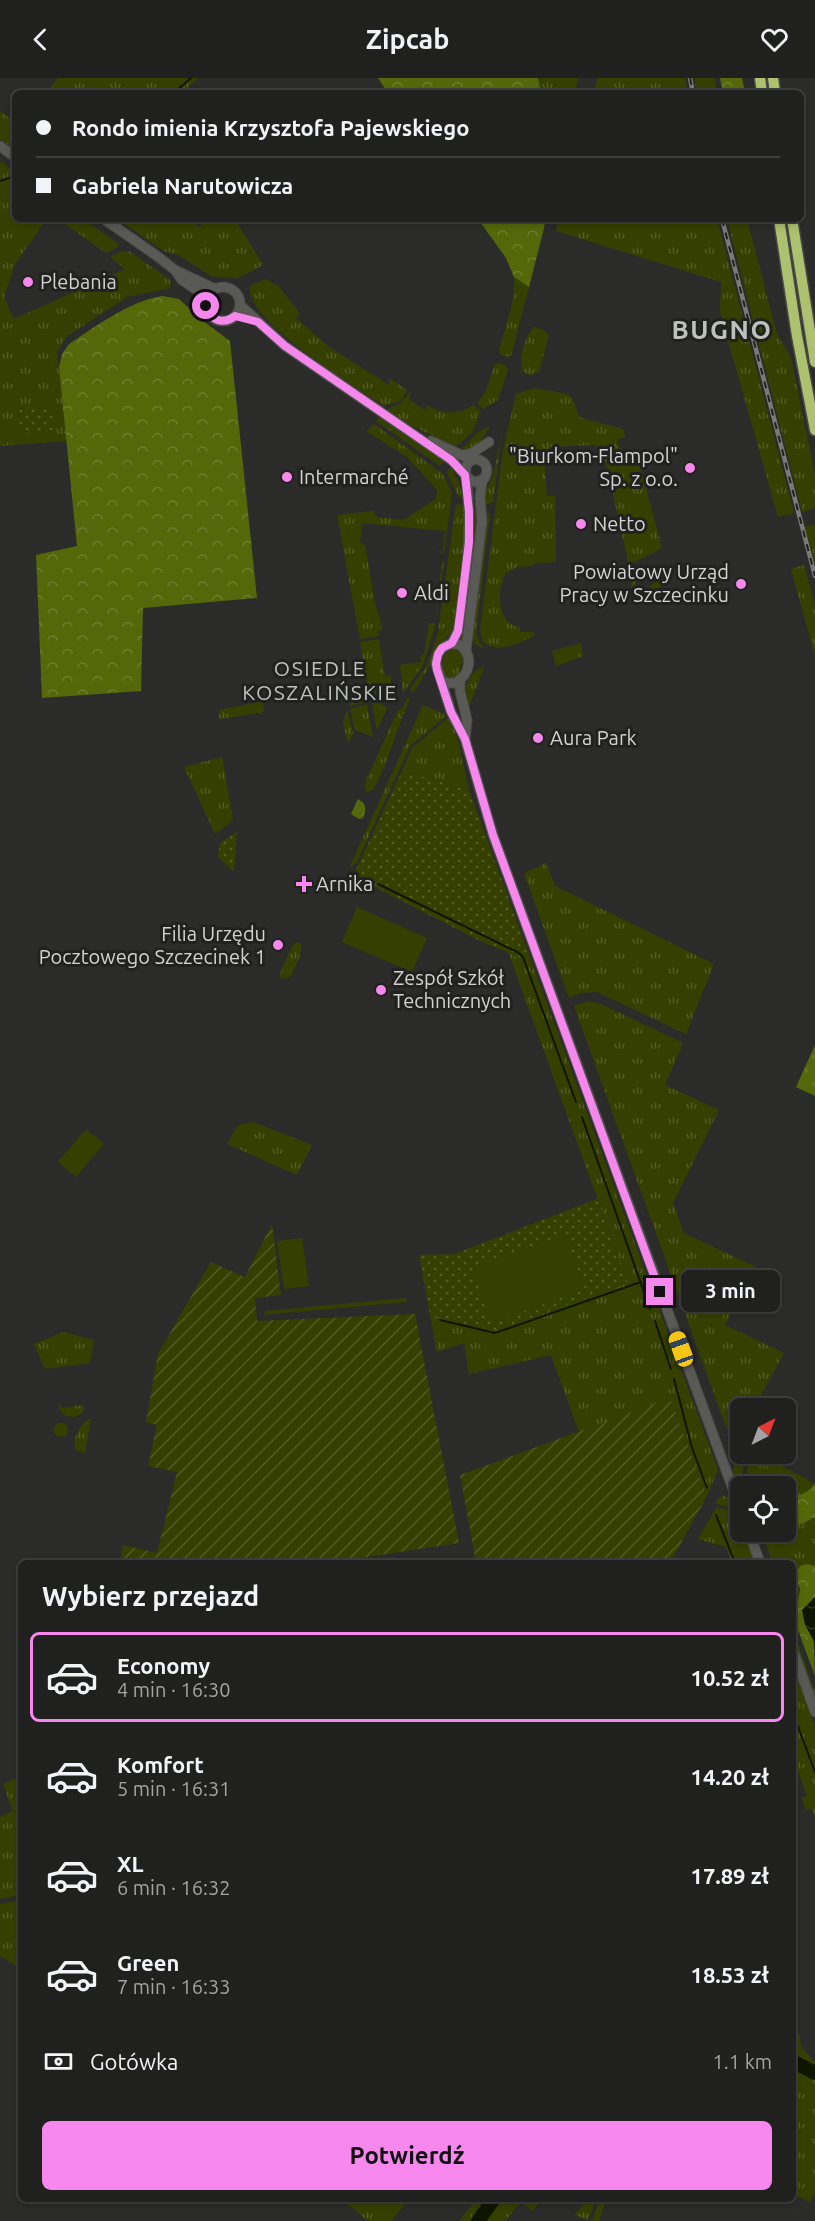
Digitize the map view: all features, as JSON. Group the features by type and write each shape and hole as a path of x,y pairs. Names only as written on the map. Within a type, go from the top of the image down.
{"highway":[{"path":"779,222 797,336 815,430"},
{"path":"792,222 815,362"}],"main road":[{"path":"109,222 175,270 215,289"},
{"path":"175,270 182,280 207,297"},
{"path":"258,322 235,316 224,321 214,319 207,311 207,297 215,289 230,288 237,295 240,305 285,346 451,460 472,482 482,481"},
{"path":"235,316 240,305"},
{"path":"409,432 468,458 482,460 488,472 482,481 480,497 482,522 466,650 469,666 460,680 460,691 467,720 465,739"},
{"path":"489,441 471,453 465,467 469,542 458,631 452,643 442,648 436,664 451,712 465,739 493,835 730,1481"},
{"path":"452,643 466,650"},
{"path":"441,680 450,684 460,680"},
{"path":"752,1542 759,1560"},
{"path":"796,1659 815,1712"}],"green space":[{"path":"58,78 198,78 185,90 48,90"},
{"path":"378,78 538,78 540,90 386,90"},
{"path":"538,78 578,78 576,90 560,88 540,90"},
{"path":"598,78 685,78 687,90 595,90"},
{"path":"694,78 714,78 716,90 696,90"},
{"path":"720,78 742,78 744,90 722,90"},
{"path":"0,111 12,120 12,147 0,139"},
{"path":"0,161 12,170 12,222 45,222 15,264 4,297 14,319 125,269 110,257 120,252 129,251 170,280 171,288 127,297 66,337 57,352 67,441 0,446"},
{"path":"62,222 87,222 119,244 118,247 106,253"},
{"path":"121,222 192,222 199,227 203,222 237,222 263,265 238,278 213,277 178,255 164,251"},
{"path":"480,222 545,222 529,287 514,277 506,258"},
{"path":"558,222 718,222 794,513 778,517 720,312 721,282 556,231"},
{"path":"728,222 748,222 778,336 791,358 815,475 815,508 802,512"},
{"path":"514,277 529,287 511,356 506,357 501,355 499,350 512,305"},
{"path":"267,279 277,284 300,314 296,318 329,347 389,385 389,378 407,390 401,401 384,406 328,369 281,333 263,315 252,299 251,285"},
{"path":"162,296 179,299 230,341 257,598 143,608 141,691 42,698 36,555 77,546 59,367 62,354 69,344 114,315 137,303"},
{"path":"534,327 549,335 539,372 530,375 523,372 521,355 525,342"},
{"path":"499,363 508,369 498,400 483,409 477,403 485,393 495,364"},
{"path":"535,388 567,394 572,398 579,417 623,429 625,437 617,440 623,460 639,462 662,548 633,563 637,593 635,594 632,590 628,561 603,450 595,445 550,447 544,457 547,496 555,495 556,562 534,563 534,566 517,567 506,573 500,596 503,613 512,625 520,627 520,632 533,632 535,636 509,646 495,647 483,642 480,630 503,450 516,394"},
{"path":"410,392 410,400 426,411 427,405 439,411 456,412 474,405 480,412 472,433 455,447 385,410 401,403"},
{"path":"51,406 55,430 20,434 17,410"},
{"path":"380,417 445,462 440,466 376,421"},
{"path":"374,424 443,474 452,493 444,554 438,551 443,551 445,531 362,523 360,543 365,545 375,603 383,630 378,631 379,636 360,639 337,515 373,511 377,517 403,520 436,499 437,490 407,457 366,431"},
{"path":"490,426 478,446 460,451 478,432"},
{"path":"502,433 493,502 486,505 485,494 493,475"},
{"path":"451,466 463,498 458,496 448,475 447,472"},
{"path":"456,504 464,505 465,540 455,626 436,649 429,667 413,693 410,689 426,667 438,633"},
{"path":"473,510 479,513 463,642 458,640 462,632 472,548"},
{"path":"487,512 490,514 476,632 484,649 475,644 472,637"},
{"path":"815,524 815,567 804,527"},
{"path":"442,561 444,562 434,630 423,665 403,693 400,665 421,662 420,656 424,654 429,623 435,623"},
{"path":"804,565 815,605 815,656 791,569"},
{"path":"670,571 670,580 657,589 649,589 649,587"},
{"path":"379,639 385,677 391,676 391,696 373,701 370,699 360,642"},
{"path":"581,643 583,656 556,666 552,651"},
{"path":"453,649 460,652 463,660 458,675 451,679 444,674 442,663 447,652"},
{"path":"483,667 469,707 466,695 467,684 472,674"},
{"path":"363,683 367,702 349,706"},
{"path":"407,698 410,699 384,768 373,790 366,792 365,783 398,710 402,709"},
{"path":"263,701 264,712 220,719 219,717 220,710"},
{"path":"378,702 387,708 377,730 372,703"},
{"path":"367,704 373,737 355,730 350,709"},
{"path":"423,705 444,714 445,717 410,746 358,860 352,867 350,866"},
{"path":"347,710 353,733 348,744 343,722"},
{"path":"449,716 459,744 469,790 402,771 412,748"},
{"path":"222,757 233,818 215,834 184,767"},
{"path":"402,771 469,790 532,963 476,939 353,876"},
{"path":"358,799 365,807 363,818 359,819 351,814"},
{"path":"237,832 234,872 218,857 220,843"},
{"path":"546,863 555,886 714,964 686,1034 597,992 581,993 569,998 524,873"},
{"path":"357,907 427,938 412,972 342,942"},
{"path":"297,942 302,944 299,958 291,976 284,979 280,977 280,974 292,946"},
{"path":"508,952 532,963 718,1470 707,1496 670,1398 579,1432 551,1355 469,1374 464,1343 437,1352 430,1315 494,1331 628,1283"},
{"path":"589,1001 603,1005 683,1043 665,1085 719,1110 673,1203 684,1233 756,1267 725,1325 784,1353 759,1398 730,1398 730,1433 726,1427 574,1006"},
{"path":"815,1045 815,1096 796,1087"},
{"path":"253,1122 312,1145 297,1175 227,1144 238,1125"},
{"path":"86,1129 104,1144 76,1177 58,1162"},
{"path":"597,1199 628,1283 494,1331 430,1315 419,1255 454,1254"},
{"path":"272,1224 281,1295 255,1298 257,1321 415,1314 459,1543 353,1560 120,1560 123,1545 157,1553 177,1472 148,1466 157,1425 146,1422 158,1354 211,1262 245,1277"},
{"path":"565,1235 585,1289 492,1323 472,1268"},
{"path":"302,1238 309,1286 284,1289 277,1241"},
{"path":"406,1298 407,1302 265,1315 265,1311"},
{"path":"63,1332 94,1340 90,1363 45,1369 34,1344"},
{"path":"670,1398 707,1496 672,1560 475,1560 460,1475"},
{"path":"59,1403 62,1408 82,1405 84,1411 74,1417 68,1416 59,1409"},
{"path":"88,1419 91,1419 85,1453 76,1450 75,1441 79,1430"},
{"path":"58,1423 64,1423 68,1430 64,1437 58,1437 54,1433 54,1427"},
{"path":"744,1464 742,1476 733,1476 734,1465"},
{"path":"749,1464 778,1464 815,1484 805,1493 796,1495 796,1476 747,1475"},
{"path":"815,1484 815,1517 802,1524 796,1524 796,1495"},
{"path":"725,1496 730,1499 730,1508 715,1503 720,1497"},
{"path":"717,1507 730,1511 730,1542 748,1542 755,1560 731,1560 726,1547 698,1539"},
{"path":"815,1517 815,1566 807,1564 796,1582 796,1560 772,1560 765,1542 796,1542 796,1524 802,1524"},
{"path":"807,1564 815,1566 815,1597 812,1599 815,1676 796,1624 796,1604 800,1589 796,1574 800,1566"},
{"path":"796,1582 799,1589 796,1604"},
{"path":"796,1639 815,1691 815,1702 796,1649"},
{"path":"796,1675 815,1727 815,1817 812,1808 806,1810 802,1798 807,1796 796,1766 796,1745 799,1744 796,1736"},
{"path":"18,1777 18,1896 0,1899 0,1817 13,1811 3,1784"},
{"path":"18,1901 18,1967 0,1956 0,1904"},
{"path":"796,2025 802,2048 815,2062 815,2069 796,2059"},
{"path":"796,2067 815,2077 815,2193 810,2202 796,2195"},
{"path":"345,2202 407,2202 391,2221 368,2221"},
{"path":"475,2202 489,2202 475,2221 459,2221"},
{"path":"495,2202 521,2202 505,2221 480,2221"},
{"path":"521,2202 540,2202 532,2211"},
{"path":"586,2202 595,2202 588,2220 574,2215"},
{"path":"599,2202 605,2202 599,2221 592,2221"}],"water":[{"path":"815,1597 815,1643 805,1625 802,1610"}],"waterway":[{"path":"177,90 191,78"},
{"path":"0,181 12,177"},
{"path":"378,884 523,957 576,1102"},
{"path":"582,1117 650,1309"},
{"path":"440,1320 495,1333 641,1282"},
{"path":"655,1321 671,1369"},
{"path":"674,1379 692,1448 707,1488"},
{"path":"716,1515 734,1560"},
{"path":"796,1721 815,1772"},
{"path":"796,2063 815,2073"},
{"path":"478,2221 492,2202"}],"railway":[{"path":"690,78 692,90"},
{"path":"723,222 815,576"}],"place":[{"name":"Plebania","path":"28,282"},
{"name":"\"Biurkom-Flampol\" Sp. z o.o.","path":"690,468"},
{"name":"Intermarché","path":"287,477"},
{"name":"Netto","path":"581,524"},
{"name":"Powiatowy Urząd Pracy w Szczecinku","path":"741,584"},
{"name":"Aldi","path":"402,593"},
{"name":"Aura Park","path":"538,738"},
{"name":"Arnika","path":"304,884"},
{"name":"Filia Urzędu Pocztowego Szczecinek 1","path":"278,945"},
{"name":"Zespół Szkół Technicznych","path":"381,990"}],"district":[{"name":"BUGNO","path":"722,330"},
{"name":"OSIEDLE KOSZALIŃSKIE","path":"320,681"}],"route":[{"path":"206,306 210,316 219,321 232,319 235,316 258,322 285,346 451,460 465,475 470,530 458,631 452,643 442,648 436,664 451,712 465,739 493,835 660,1292"}]}
